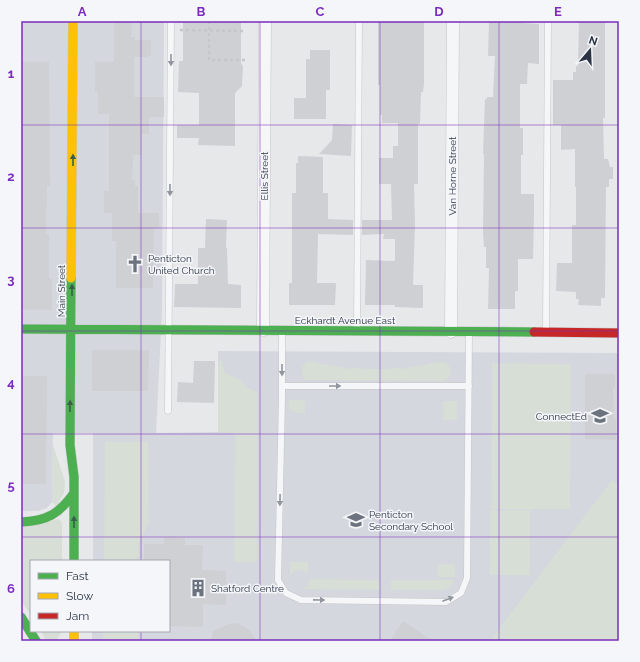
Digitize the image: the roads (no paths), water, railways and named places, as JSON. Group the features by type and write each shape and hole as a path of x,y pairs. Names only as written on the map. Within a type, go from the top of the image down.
{"main road":[{"name":"Main Street","path":"74,21 70,445 74,477 74,560"},
{"name":"Eckhardt Avenue East","path":"21,329 619,333"},
{"path":"21,522 34,522 54,515 66,505 74,492"},
{"path":"21,617 30,631"},
{"path":"30,632 36,641"}],"street":[{"name":"Ellis Street","path":"263,330 265,21"},
{"name":"Van Horne Street","path":"451,332 453,21"}],"lane":[{"path":"168,411 171,21"},
{"path":"357,331 360,21"},
{"path":"546,333 548,21"},
{"path":"282,331 278,580 286,594 301,600 446,602 461,593 467,578 469,332"},
{"path":"282,386 468,386"}],"place":[{"name":"Penticton United Church","path":"135,264"},
{"name":"ConnectEd","path":"600,416"},
{"name":"Penticton Secondary School","path":"356,520"},
{"name":"Shatford Centre","path":"198,588"}]}
